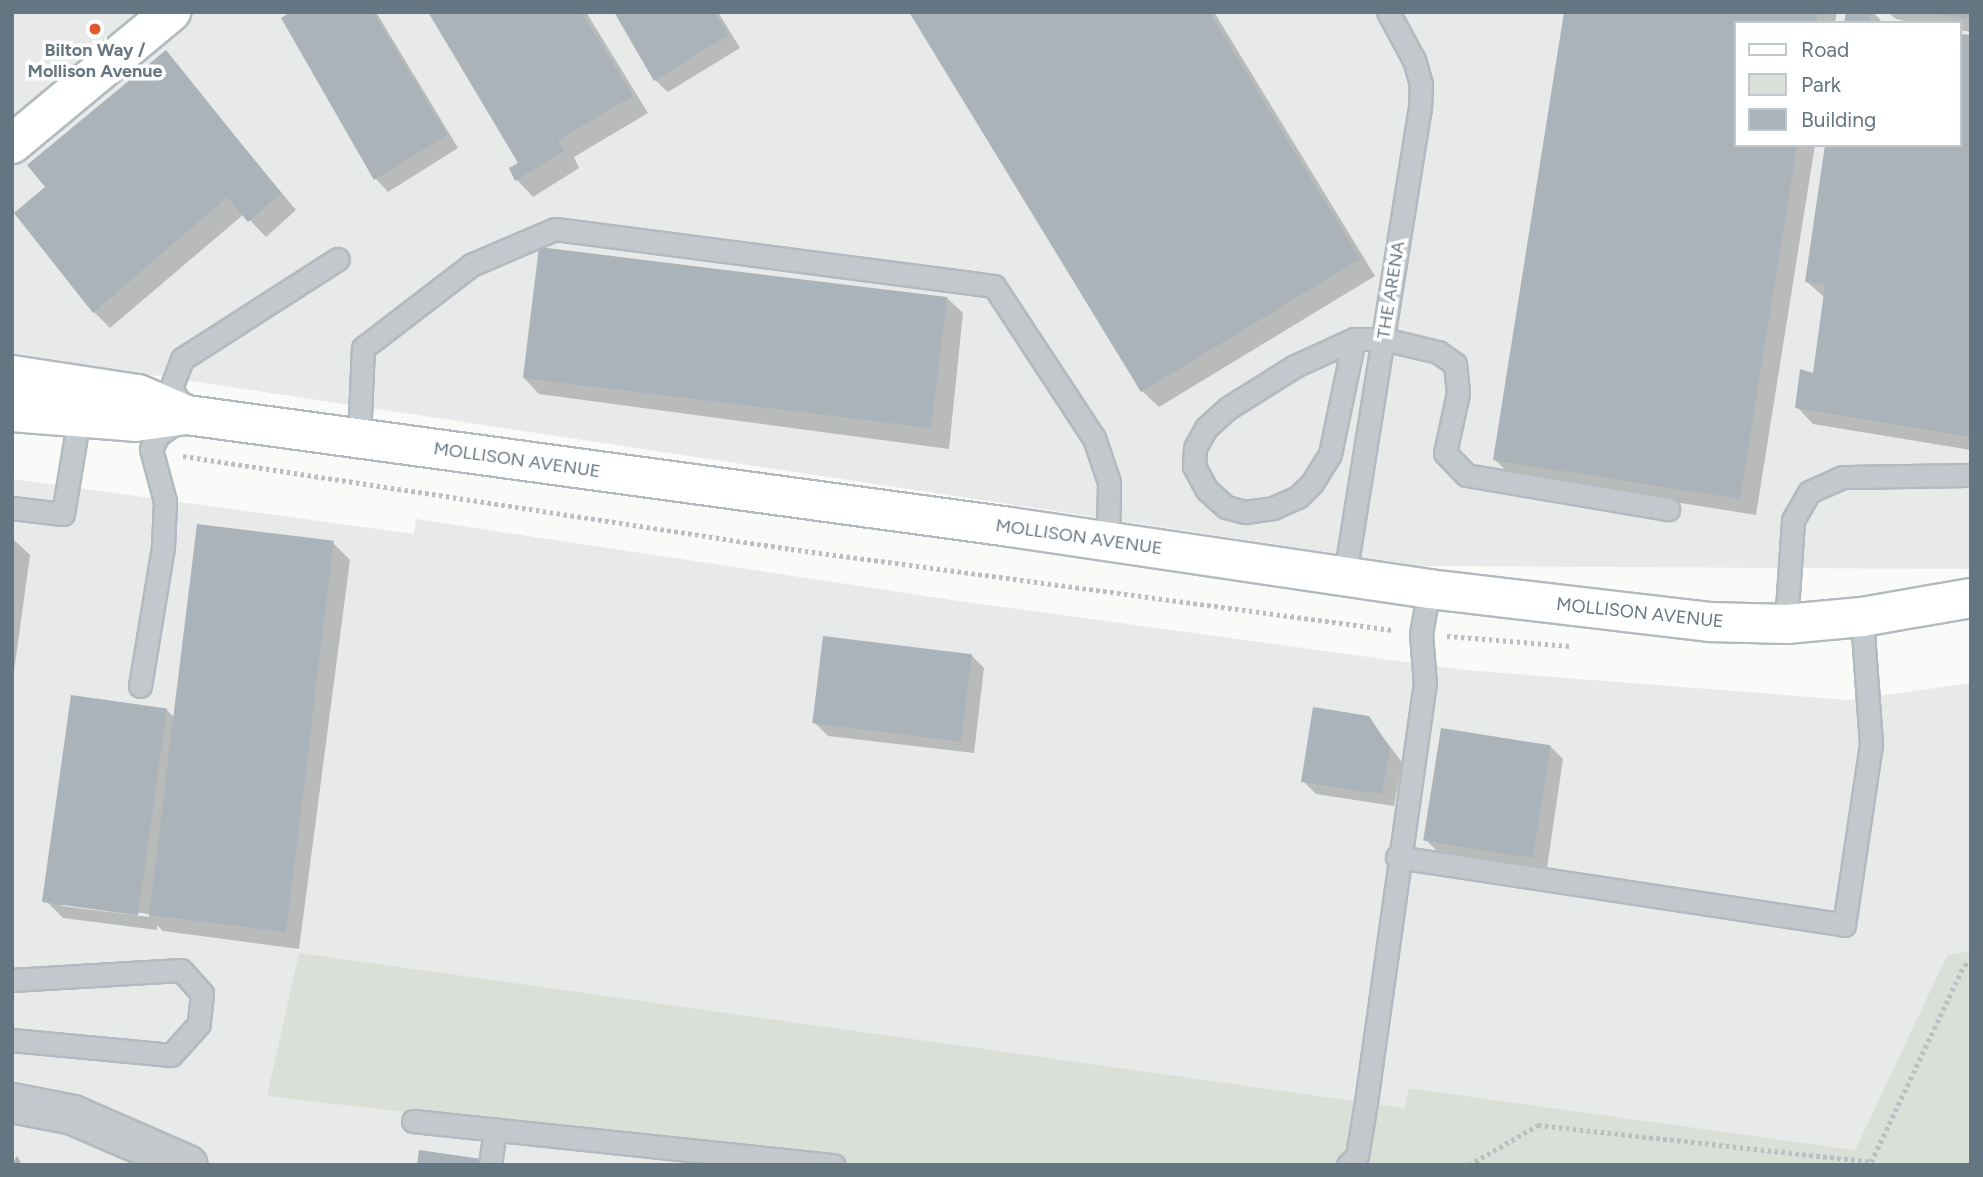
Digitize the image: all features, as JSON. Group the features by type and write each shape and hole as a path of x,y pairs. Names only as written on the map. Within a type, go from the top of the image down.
{"main road":[{"path":"12,144 171,12"},
{"name":"MOLLISON AVENUE","path":"12,375 138,394 187,415 1108,541 1429,589 1711,622 1786,624 1862,617 1971,598"},
{"name":"MOLLISON AVENUE","path":"12,412 135,422 187,415"}],"street":[{"path":"12,1103 73,1115 188,1165"}],"lane":[{"name":"THE ARENA","path":"1345,575 1421,84 1414,60 1388,12"},
{"path":"359,439 363,348 471,265 555,229 994,286 1094,438 1109,482 1108,541"},
{"path":"140,686 164,512 151,449 158,435 187,415 171,388 182,359 338,259"},
{"path":"1354,338 1330,454 1312,482 1298,497 1273,508 1245,512 1226,507 1207,490 1194,466 1195,448 1206,428 1228,408 1295,366 1354,338 1383,339 1438,352 1455,364 1458,393 1445,453 1466,475 1668,509"},
{"path":"12,508 63,514 79,417"},
{"path":"1786,624 1793,520 1810,492 1843,477 1971,475"},
{"path":"1348,1165 1357,1156 1366,1102 1397,857 1425,684 1421,634 1429,589"},
{"path":"1397,857 1844,925 1871,744 1862,617"},
{"path":"12,980 181,970 202,993 199,1024 171,1055 12,1040"},
{"path":"413,1121 829,1164"},
{"path":"490,1165 495,1129"}],"path":[{"path":"151,449 223,466 791,549 1421,634 1585,648"},
{"path":"1469,1165 1538,1125 1871,1162 1964,965 1971,965"}],"shaded area":[{"path":"12,12 1971,12 1971,569 1420,566 12,354"},
{"path":"12,479 414,534 416,519 952,600 1464,670 1849,700 1971,683 1971,951 1947,955 1855,1150 1410,1088 1386,1165 12,1165"}],"green space":[{"path":"1971,951 1971,1165 859,1165 267,1096 299,953 1404,1108 1409,1088 1855,1150 1947,955"}],"building":[{"path":"291,12 373,12 447,135 374,180 281,18"},
{"path":"428,12 581,12 633,96 558,140 564,151 515,181 509,168 518,163"},
{"path":"614,12 714,12 728,35 654,81"},
{"path":"909,12 1209,12 1360,259 1141,392"},
{"path":"1564,12 1818,12 1816,21 1734,21 1734,147 1797,147 1740,499 1493,460"},
{"path":"1846,12 1870,12 1870,20 1873,21 1844,21"},
{"path":"1941,12 1971,12 1971,19 1940,14"},
{"path":"1962,34 1971,35 1971,437 1795,408 1800,369 1813,373 1825,285 1805,282 1825,147 1962,147"},
{"path":"166,50 281,193 248,222 227,197 93,313 14,213 45,187 27,165"},
{"path":"539,247 947,297 931,428 523,378"},
{"path":"197,524 334,541 286,932 149,915"},
{"path":"823,636 972,654 961,742 812,723"},
{"path":"71,695 167,708 138,915 42,902"},
{"path":"1313,707 1369,716 1390,748 1382,794 1301,782"},
{"path":"1441,728 1551,745 1533,858 1423,841"},
{"path":"419,1150 489,1160 489,1165 417,1165"},
{"path":"17,1156 22,1165 12,1165"}],"place":[{"name":"Bilton Way / Mollison Avenue","path":"95,29"}]}
